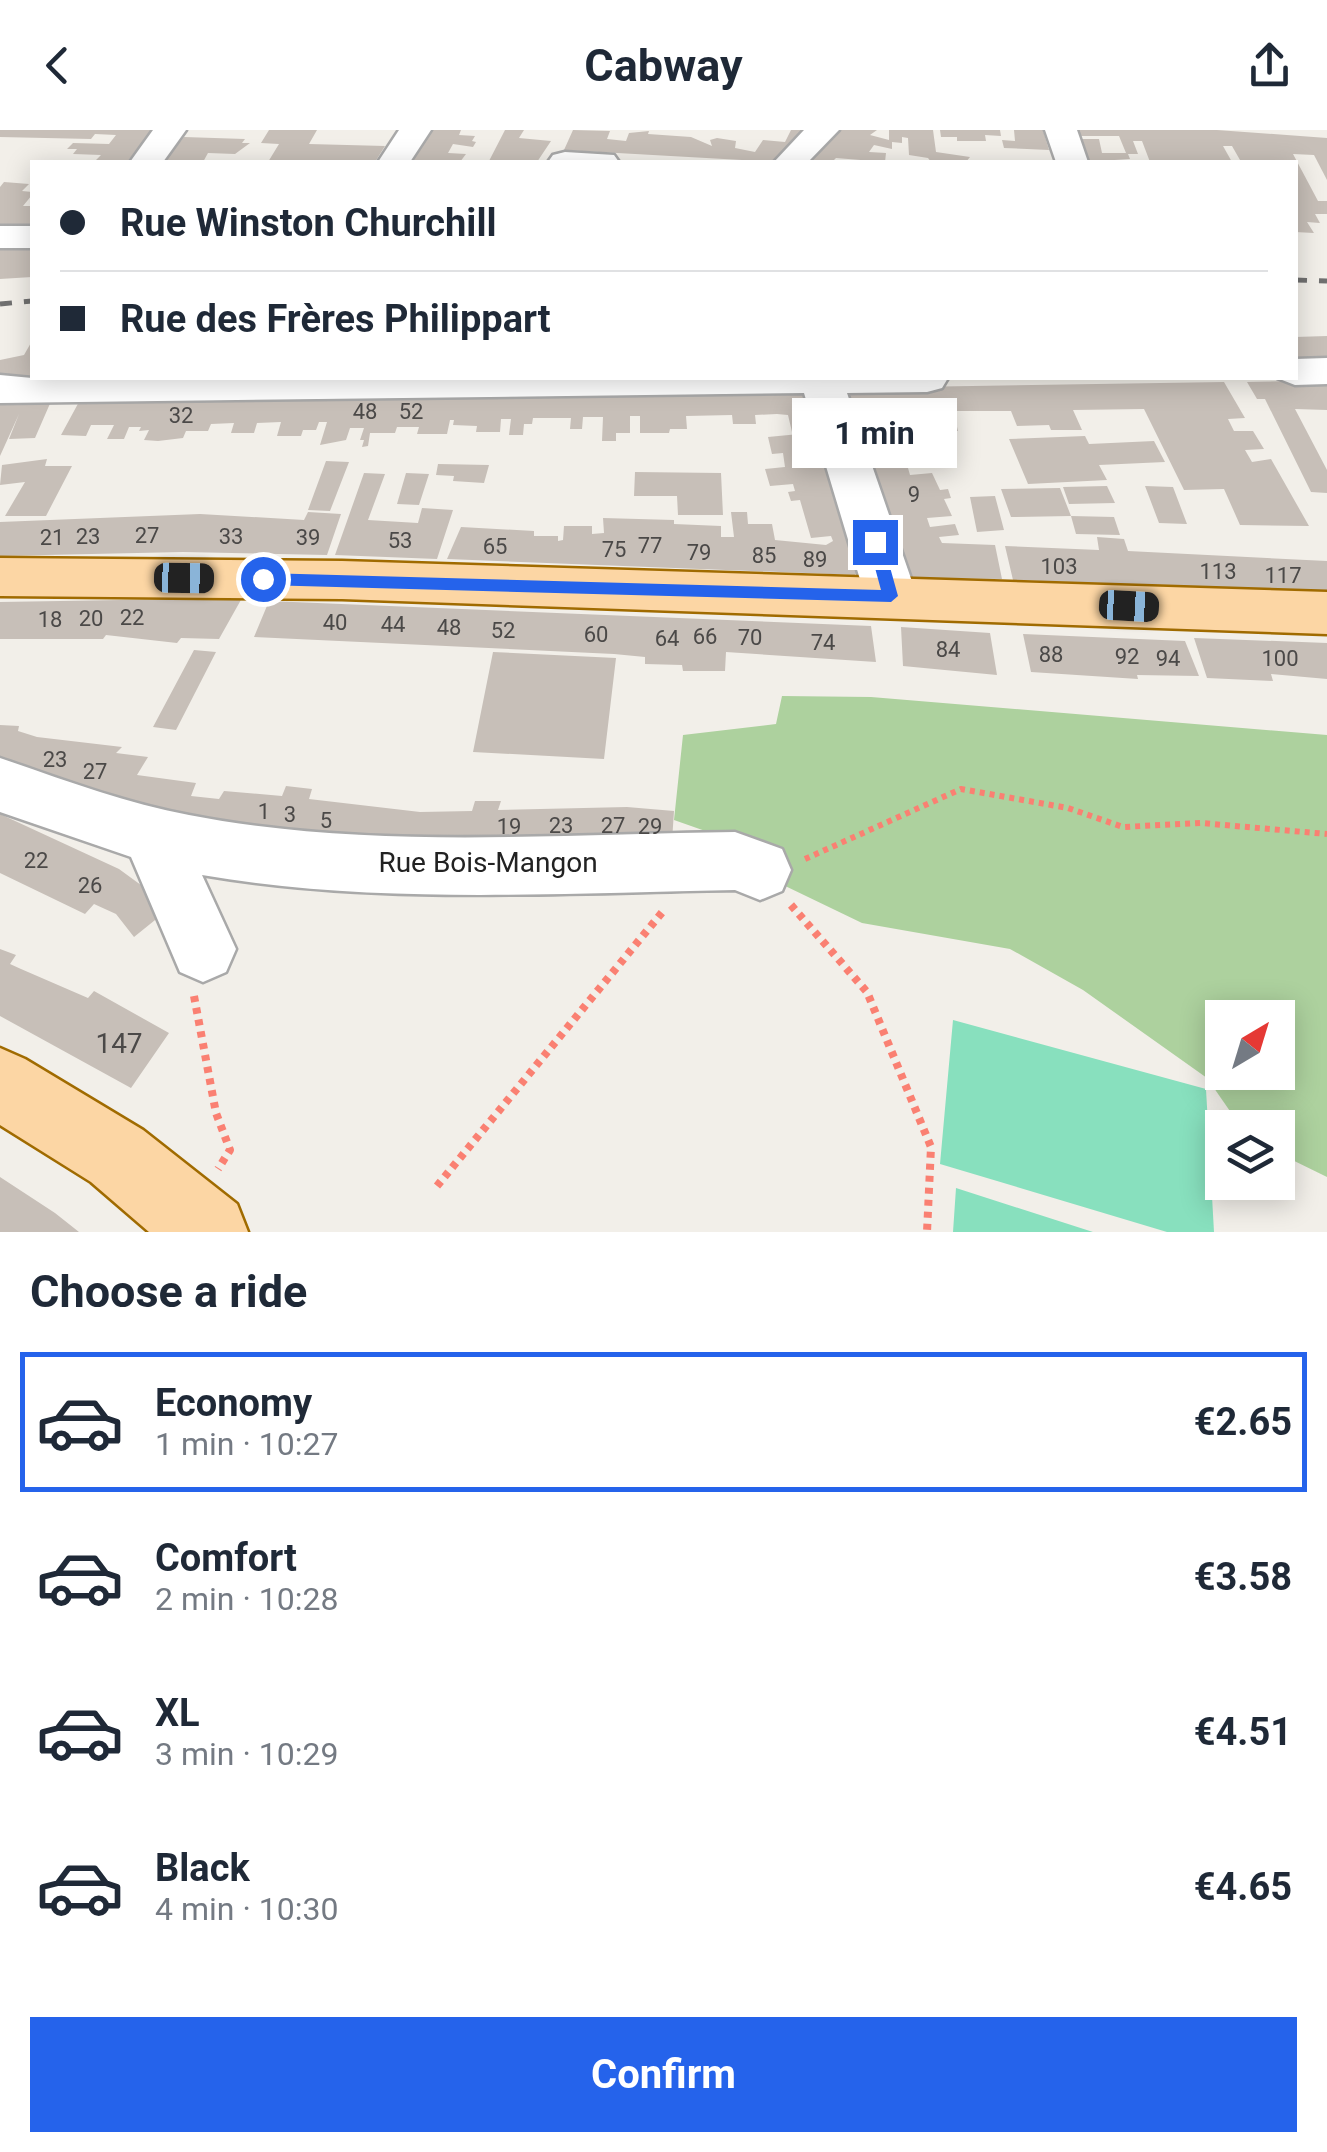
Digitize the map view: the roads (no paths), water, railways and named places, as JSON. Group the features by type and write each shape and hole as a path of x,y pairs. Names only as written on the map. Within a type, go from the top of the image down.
{"main road":[{"path":"0,577 342,580 1327,613"},
{"path":"0,1084 117,1156 209,1232"}],"street":[{"path":"148,160 170,130"},
{"path":"395,160 415,130"},
{"path":"792,160 822,130"},
{"path":"1061,130 1071,160"},
{"path":"0,237 30,236"},
{"path":"1298,372 1327,371"},
{"path":"0,389 739,380"},
{"path":"821,380 891,596"},
{"name":"Rue Bois-Mangon","path":"0,785 152,835 216,849 346,863 735,861 770,889"},
{"path":"152,835 203,949"}],"railway":[{"path":"1298,280 1327,281"},
{"path":"0,304 30,301"}]}
